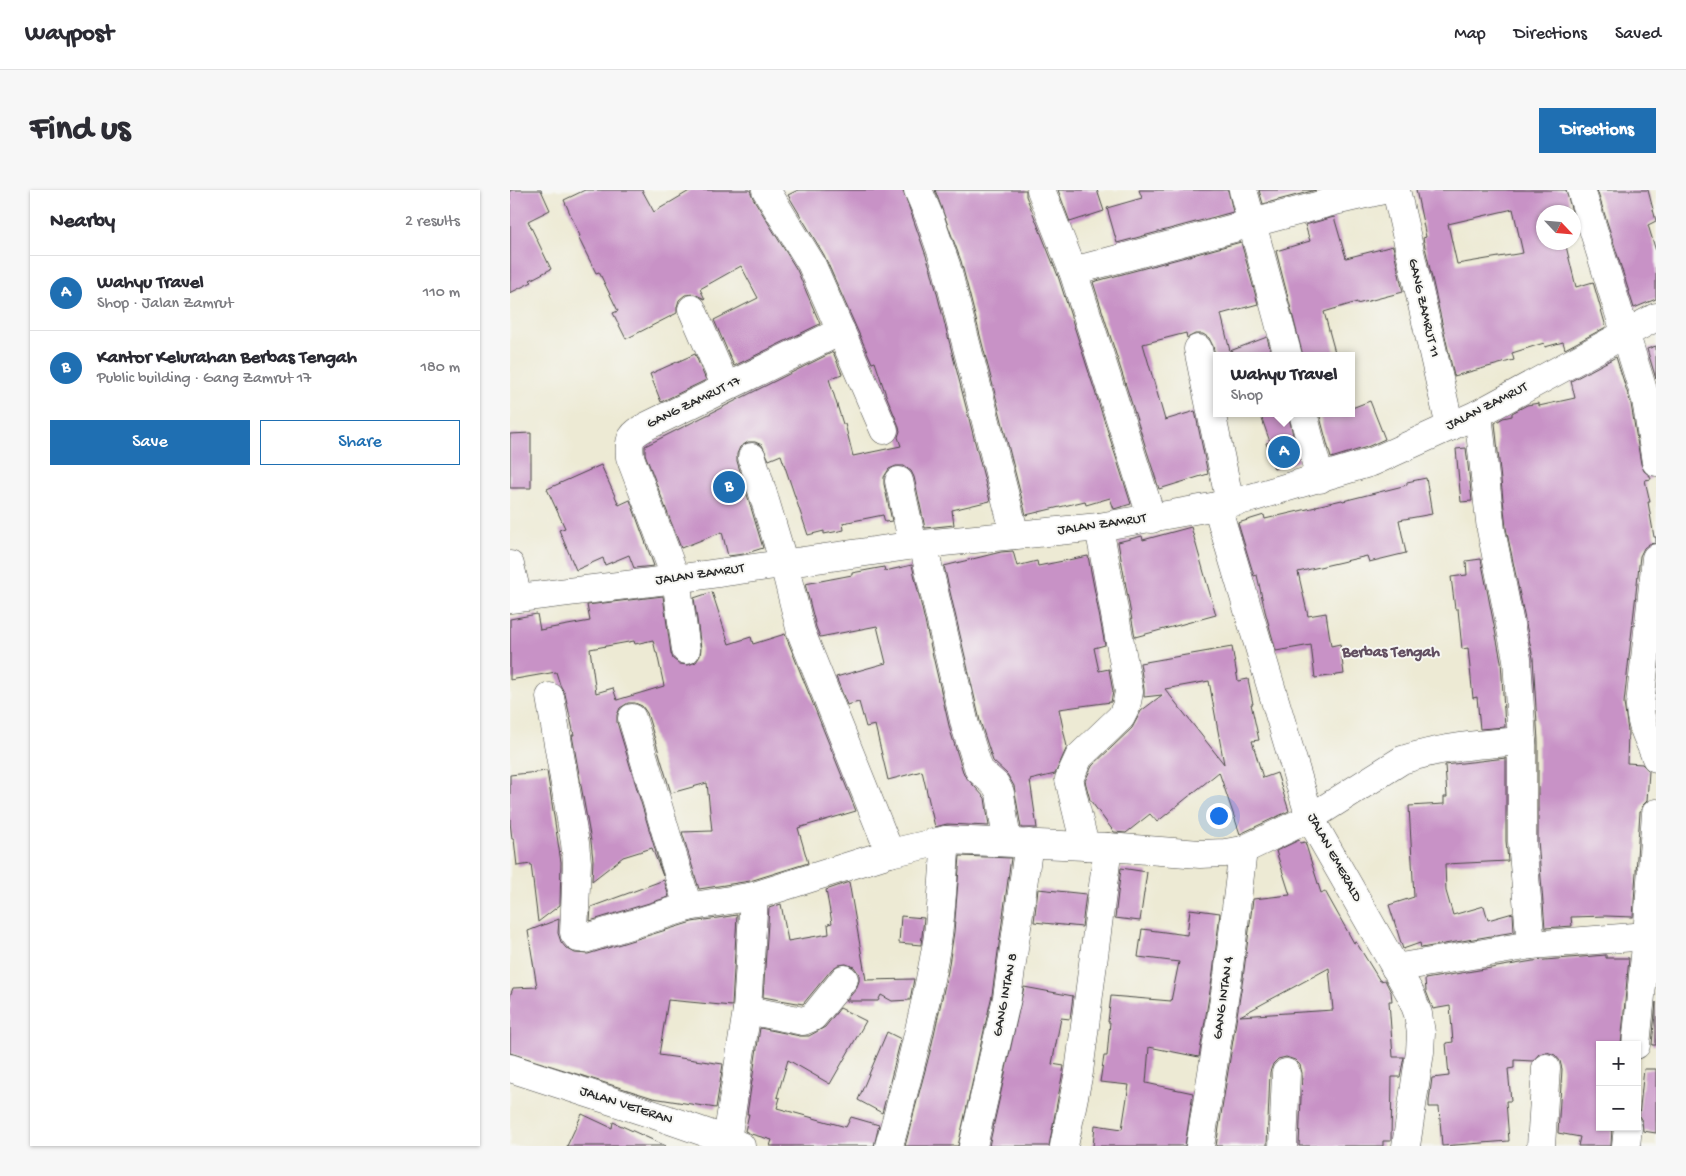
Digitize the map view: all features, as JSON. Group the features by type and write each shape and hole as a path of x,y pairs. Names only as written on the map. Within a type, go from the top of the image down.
{"street":[{"path":"766,190 811,263 884,430"},
{"path":"918,190 930,216 946,264 1015,535"},
{"path":"1041,190 1073,271 1152,519"},
{"path":"1243,190 1287,352"},
{"path":"1073,271 1252,223 1338,195 1383,190"},
{"name":"GANG ZAMRUT 11","path":"1396,190 1450,427"},
{"path":"1581,190 1646,400 1656,462"},
{"path":"692,309 726,387"},
{"name":"JALAN ZAMRUT","path":"514,599 676,580 918,544 1099,527 1223,505 1320,479 1372,462 1478,414 1656,317"},
{"name":"GANG ZAMRUT 17","path":"676,580 630,457 630,440 635,433 647,426 841,331"},
{"name":"JALAN EMERALD","path":"1198,349 1223,505 1310,818 1411,995 1418,1014 1422,1033 1406,1146"},
{"path":"1478,414 1491,530 1517,659 1522,741 1522,841 1531,945"},
{"path":"1304,417 1320,479"},
{"path":"752,457 810,658 890,853"},
{"name":"GANG INTAN 8","path":"899,481 918,544 965,725 979,770 996,785 1018,843 1007,998 973,1146"},
{"path":"1064,1146 1079,1072 1096,846 1069,779 1079,757 1121,717 1126,707 1129,692 1099,527"},
{"path":"1656,558 1640,718 1656,758"},
{"path":"510,565 514,599"},
{"path":"676,580 686,650"},
{"path":"550,697 576,843 574,933 576,936 584,939 688,907 754,896 890,853 946,840 1096,846 1200,854 1243,850 1310,818 1402,760 1459,746 1522,741"},
{"path":"632,718 688,907"},
{"path":"1637,1041 1652,937 1656,813"},
{"path":"889,1146 907,1081 937,940 946,840"},
{"name":"GANG INTAN 4","path":"1200,1146 1228,975 1243,850"},
{"path":"720,1141 747,1010 754,896"},
{"path":"1395,968 1531,945 1652,937"},
{"path":"747,1010 802,1021 807,1020 812,1017 844,979"},
{"name":"JALAN VETERAN","path":"510,1068 654,1115 720,1141"},
{"path":"1541,1146 1546,1068"},
{"path":"1284,1146 1286,1073"},
{"path":"1626,1146 1628,1131"}],"building":[{"path":"510,190 541,190 550,210 528,221 551,269 530,280 532,282 510,293"},
{"path":"585,190 642,190 654,212 691,190 750,190 797,270 820,324 734,366 714,320 758,298 741,266 700,289 705,299 694,294 685,295 679,300 677,313 626,339 613,313 618,311 599,272 596,273 578,237 580,236 564,200"},
{"path":"798,190 903,190 931,270 990,501 952,510 954,525 925,528 914,477 911,471 904,466 896,466 889,469 884,477 892,521 885,522 883,515 843,523 844,530 824,534 824,531 808,535 781,455 769,460 762,445 748,442 740,447 737,461 763,548 744,554 728,556 722,532 681,548 645,454 645,446 833,352 842,374 829,379 843,424 845,424 853,456 901,446 898,437 900,431 898,424 875,362 872,363 824,255 788,195"},
{"path":"935,190 1026,190 1026,196 1058,276 1131,504 1114,509 1110,498 1086,505 1085,501 1026,515 961,261"},
{"path":"1058,190 1097,190 1104,211 1070,222"},
{"path":"1139,190 1228,190 1233,212 1117,243 1107,208 1142,198"},
{"path":"1259,190 1316,190 1263,204"},
{"path":"1416,190 1566,190 1570,205 1536,205 1536,250 1567,250 1576,287 1593,282 1606,327 1565,349 1563,342 1545,347 1544,343 1512,353 1514,360 1454,376 1423,238 1426,237","holes":["1513,209 1523,253 1457,264 1448,224"]},
{"path":"1597,190 1648,190 1656,221 1648,225 1656,251 1656,299 1634,308"},
{"path":"1334,217 1346,258 1393,246 1403,292 1357,304 1357,302 1324,312 1335,352 1302,352 1276,251 1310,241 1305,225"},
{"path":"1241,242 1258,304 1221,314 1230,351 1267,337 1271,352 1214,352 1209,338 1203,334 1195,334 1187,338 1186,333 1143,344 1165,420 1195,411 1208,474 1159,489 1093,282"},
{"path":"1656,346 1656,379 1647,349"},
{"path":"695,354 706,380 661,402 650,374"},
{"path":"1616,357 1631,404 1641,464 1651,479 1645,480 1650,502 1648,502 1654,537 1656,537 1656,543 1649,544 1644,548 1640,556 1624,703 1628,731 1627,763 1642,764 1649,771 1647,801 1640,812 1633,917 1571,917 1572,926 1545,928 1538,840 1538,741 1533,658 1506,528 1495,423 1503,418 1512,416 1512,413 1527,405 1539,403 1539,406 1575,398 1571,381"},
{"path":"1370,401 1385,439 1367,447 1331,458 1320,417 1355,417 1355,407"},
{"path":"1261,417 1289,417 1299,461 1274,469 1266,443 1270,442"},
{"path":"531,433 531,488 510,488 510,434"},
{"path":"1466,448 1472,501 1461,502 1456,449"},
{"path":"601,465 619,505 630,500 654,566 634,568 629,555 605,565 603,558 576,570 559,530 565,528 547,489"},
{"path":"1426,478 1432,514 1399,520 1406,553 1369,562 1367,556 1298,572 1308,616 1326,613 1331,646 1340,644 1344,674 1315,678 1311,645 1276,651 1257,575 1254,576 1238,523 1264,515 1265,519 1343,501 1407,485 1407,482"},
{"path":"1191,527 1216,615 1135,637 1118,542 1142,536 1143,540"},
{"path":"1013,551 1017,566 1037,561 1038,566 1088,556 1105,645 1094,648 1099,671 1109,669 1113,692 1111,702 1059,709 1067,747 1055,774 1030,780 1037,828 1021,828 1014,786 1007,774 993,761 980,721 944,566 1001,552"},
{"path":"1481,559 1501,661 1505,727 1480,729 1477,697 1473,698 1468,648 1462,649 1458,609 1455,609 1451,577 1467,575 1466,561"},
{"path":"912,565 950,730 964,775 985,798 989,826 947,824 935,827 922,771 888,780 875,725 866,727 859,702 847,705 836,677 886,663 877,626 820,637 816,627 805,584 884,567 885,571"},
{"path":"712,592 729,644 751,637 753,644 785,634 856,811 798,828 808,863 750,881 699,889 682,832 712,831 707,783 671,793 647,713 642,706 628,703 620,708 617,722 663,876 652,848 623,857 592,881 593,860 591,841 572,735 574,735 565,694 556,672 510,680 510,619 537,614 540,630 590,621 587,605 663,596 673,659 680,664 688,665 696,662 700,656 701,648 694,598","holes":["653,640 664,686 617,700 613,688 596,693 590,649 634,641 635,644"]},
{"path":"1232,647 1238,681 1248,679 1259,740 1252,741 1263,778 1277,773 1289,811 1240,834 1219,772 1157,822 1150,814 1126,833 1114,832 1090,800 1085,781 1092,766 1132,728 1141,711 1162,695 1144,697 1140,663","holes":["1209,681 1224,764 1165,689"]},
{"path":"1506,758 1506,841 1508,861 1445,864 1446,891 1453,915 1484,906 1488,920 1513,913 1514,932 1421,948 1420,943 1403,949 1389,905 1414,897 1409,806 1444,804 1444,797 1447,797 1445,765"},
{"path":"547,771 561,862 560,905 538,922 531,864 517,866 510,822 510,775"},
{"path":"1299,840 1300,843 1305,842 1321,893 1325,891 1354,943 1356,942 1380,981 1385,980 1391,992 1392,1001 1389,1001 1393,1057 1404,1057 1400,1077 1392,1077 1391,1141 1383,1141 1383,1146 1299,1146 1302,1073 1300,1065 1295,1060 1286,1057 1278,1059 1273,1064 1270,1072 1267,1146 1216,1146 1243,978 1253,899 1290,895 1276,851","holes":["1329,968 1333,1010 1240,1016"]},
{"path":"960,856 1011,858 992,995 958,1146 905,1146 931,1048 948,971 954,932"},
{"path":"1121,868 1147,872 1140,921 1115,918"},
{"path":"664,880 669,897 590,921 591,907"},
{"path":"849,882 866,980 914,979 910,1000 892,1001 881,995 878,1001 846,1001 856,989 859,974 854,967 846,964 838,965 832,969 803,1004 763,997 769,908 781,904 788,941 829,934 828,924 832,923 826,890"},
{"path":"1038,889 1086,894 1082,927 1034,922"},
{"path":"1190,909 1220,913 1213,973 1199,1057 1149,1047 1146,1083 1193,1093 1185,1146 1093,1146 1095,1125 1122,1129 1129,1085 1100,1082 1104,1056 1107,1056 1111,996 1171,1001 1179,962 1138,957 1142,929 1187,935"},
{"path":"737,915 732,1006 668,1000 659,1055 723,1064 716,1108 653,1098 510,1053 510,996 513,988 537,987 528,931 559,919 558,933 561,942 566,948 575,953 588,954 692,922"},
{"path":"901,916 924,918 921,945 899,943"},
{"path":"1606,955 1606,958 1629,958 1621,1041 1596,1041 1596,1131 1612,1131 1611,1146 1578,1146 1580,1137 1558,1133 1562,1069 1560,1061 1555,1055 1547,1052 1539,1054 1533,1061 1514,1060 1514,1068 1508,1069 1511,1101 1506,1101 1509,1141 1442,1146 1439,1107 1429,1107 1429,1101 1432,1078 1449,1076 1446,1043 1453,1042 1450,1006 1433,1009 1426,991 1425,979 1533,961"},
{"path":"1024,987 1073,996 1070,1019 1061,1018 1052,1064 1064,1066 1049,1146 989,1146"},
{"path":"1656,1002 1656,1045 1652,1045"},
{"path":"840,1008 866,1021 830,1084 788,1060 777,1097 780,1098 777,1108 846,1127 851,1117 879,1125 874,1146 770,1146 772,1140 745,1131 749,1114 747,1114 760,1028 809,1036 825,1027"},
{"path":"887,1032 901,1039 882,1113 858,1100"},
{"path":"1644,1069 1656,1069 1656,1133 1643,1131 1641,1097"},
{"path":"582,1114 612,1128 613,1122 666,1146 567,1146"}],"place":[{"name":"Wahyu Travel","path":"1284,452"},
{"name":"Kantor Kelurahan Berbas Tengah","path":"729,487"}],"district":[{"name":"Berbas Tengah","path":"1391,653"}]}
